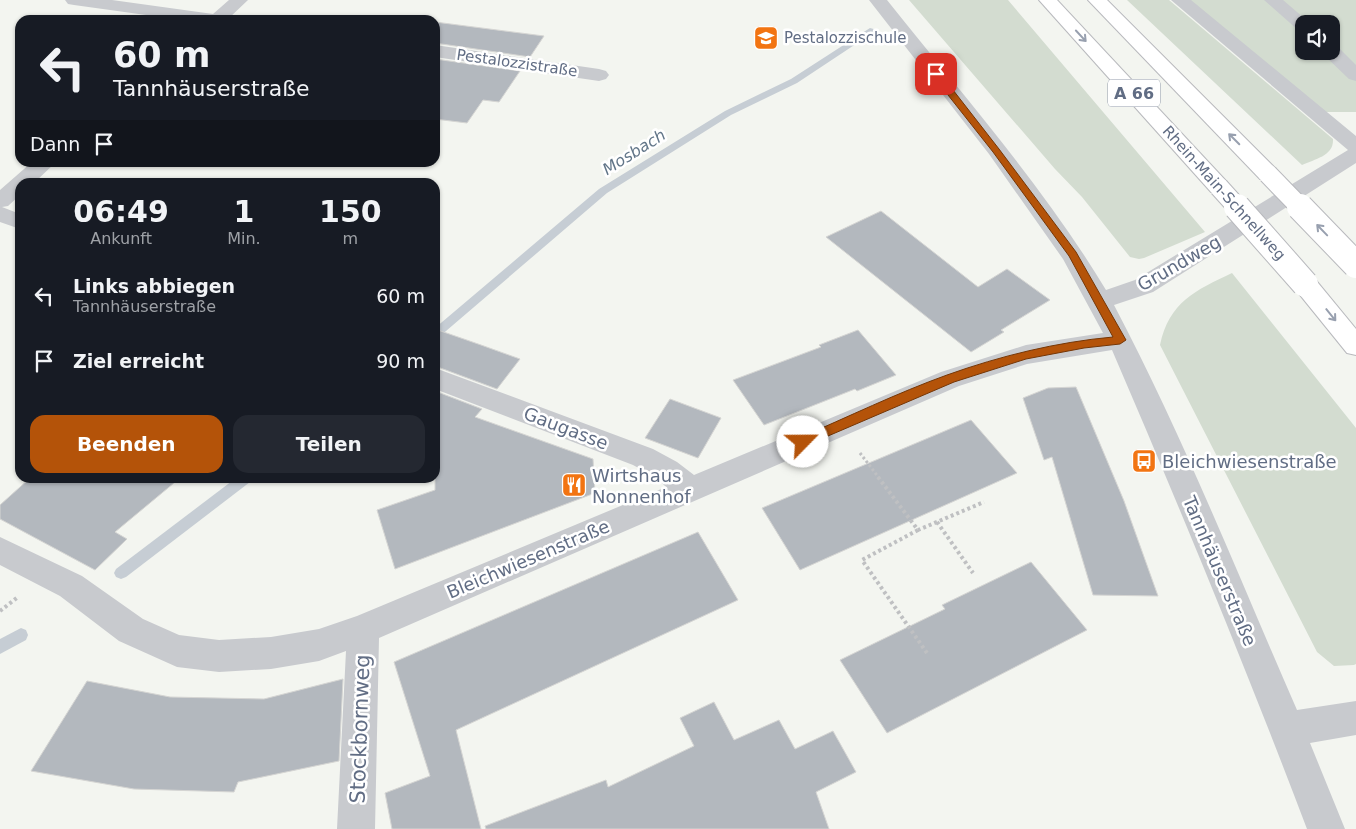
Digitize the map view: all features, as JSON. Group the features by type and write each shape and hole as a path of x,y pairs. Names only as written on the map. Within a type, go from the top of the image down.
{"highway":[{"name":"Rhein-Main-Schnellweg","path":"1048,0 1219,187 1305,284 1356,346"},
{"name":"A 66","path":"1097,0 1356,265"}],"street":[{"path":"74,0 181,15"},
{"path":"222,15 239,0"},
{"name":"Tannhäuserstraße","path":"878,0 996,150 1073,255 1100,301 1120,340 1287,729 1326,829"},
{"path":"1180,0 1356,146"},
{"path":"1273,0 1295,18"},
{"name":"Pestalozzistraße","path":"440,52 598,75"},
{"path":"1340,60 1356,74 1356,79"},
{"name":"Grundweg","path":"1100,301 1144,286 1356,154"},
{"path":"27,178 40,167"},
{"path":"0,201 15,188"},
{"path":"0,214 15,220"},
{"name":"Bleichwiesenstraße","path":"0,550 71,586 131,630 177,651 219,656 272,653 319,644 364,629 950,379 1017,358 1084,344 1120,340"},
{"name":"Gaugasse","path":"440,380 643,457 668,470 691,490"},
{"name":"Stockbornweg","path":"356,829 364,629"},
{"path":"1287,729 1356,718"}],"path":[{"path":"840,426 918,530"},
{"path":"927,653 862,560 918,530 984,502"},
{"path":"937,522 972,573"}],"shaded area":[{"path":"909,0 1008,0 1205,232 1144,258 1130,257 1082,197 1055,169"},
{"path":"1127,0 1169,0 1333,139 1330,149 1323,156 1302,165"},
{"path":"1186,0 1356,0 1356,112 1317,112"},
{"path":"1232,273 1356,428 1356,664 1354,665 1334,666 1317,652 1160,345 1170,318 1186,299 1207,285"}],"building":[{"path":"440,23 544,36 530,57 440,44"},
{"path":"440,60 520,71 499,102 483,100 467,123 440,120"},
{"path":"881,211 978,287 1007,269 1050,300 1001,330 1004,332 971,352 826,237"},
{"path":"858,330 896,375 764,425 733,380 821,347 819,345"},
{"path":"440,331 520,359 497,389 440,368"},
{"path":"1076,387 1124,501 1158,596 1093,595 1052,457 1044,460 1023,398 1048,388"},
{"path":"440,393 482,409 475,417 593,459 595,493 395,569 377,510 435,490 435,483 440,483"},
{"path":"670,399 721,418 698,458 645,438"},
{"path":"971,420 1017,473 800,570 762,508"},
{"path":"24,483 174,483 115,532 127,539 95,570 0,519 0,505"},
{"path":"698,532 738,600 456,730 481,829 392,829 385,793 430,776 394,662"},
{"path":"1031,562 1087,630 887,733 840,660 945,609 942,605"},
{"path":"343,679 339,761 238,782 234,792 134,789 31,771 87,681 170,697 264,699"},
{"path":"714,702 734,740 779,720 795,749 833,731 856,772 816,792 829,829 486,829 485,826 606,780 608,787 694,746 680,718"}],"waterway":[{"name":"Mosbach","path":"440,330 603,191 728,113 794,81 873,30"},
{"name":"Mosbach","path":"121,573 238,483"},
{"name":"Mosbach","path":"0,647 21,635"}],"place":[{"name":"Pestalozzischule","path":"766,38"},
{"name":"Bleichwiesenstraße","path":"1144,461"},
{"name":"Wirtshaus Nonnenhof","path":"574,485"}],"route":[{"path":"803,442 950,379 1026,355 1084,344 1120,340 1073,255 996,150 936,74"}]}
